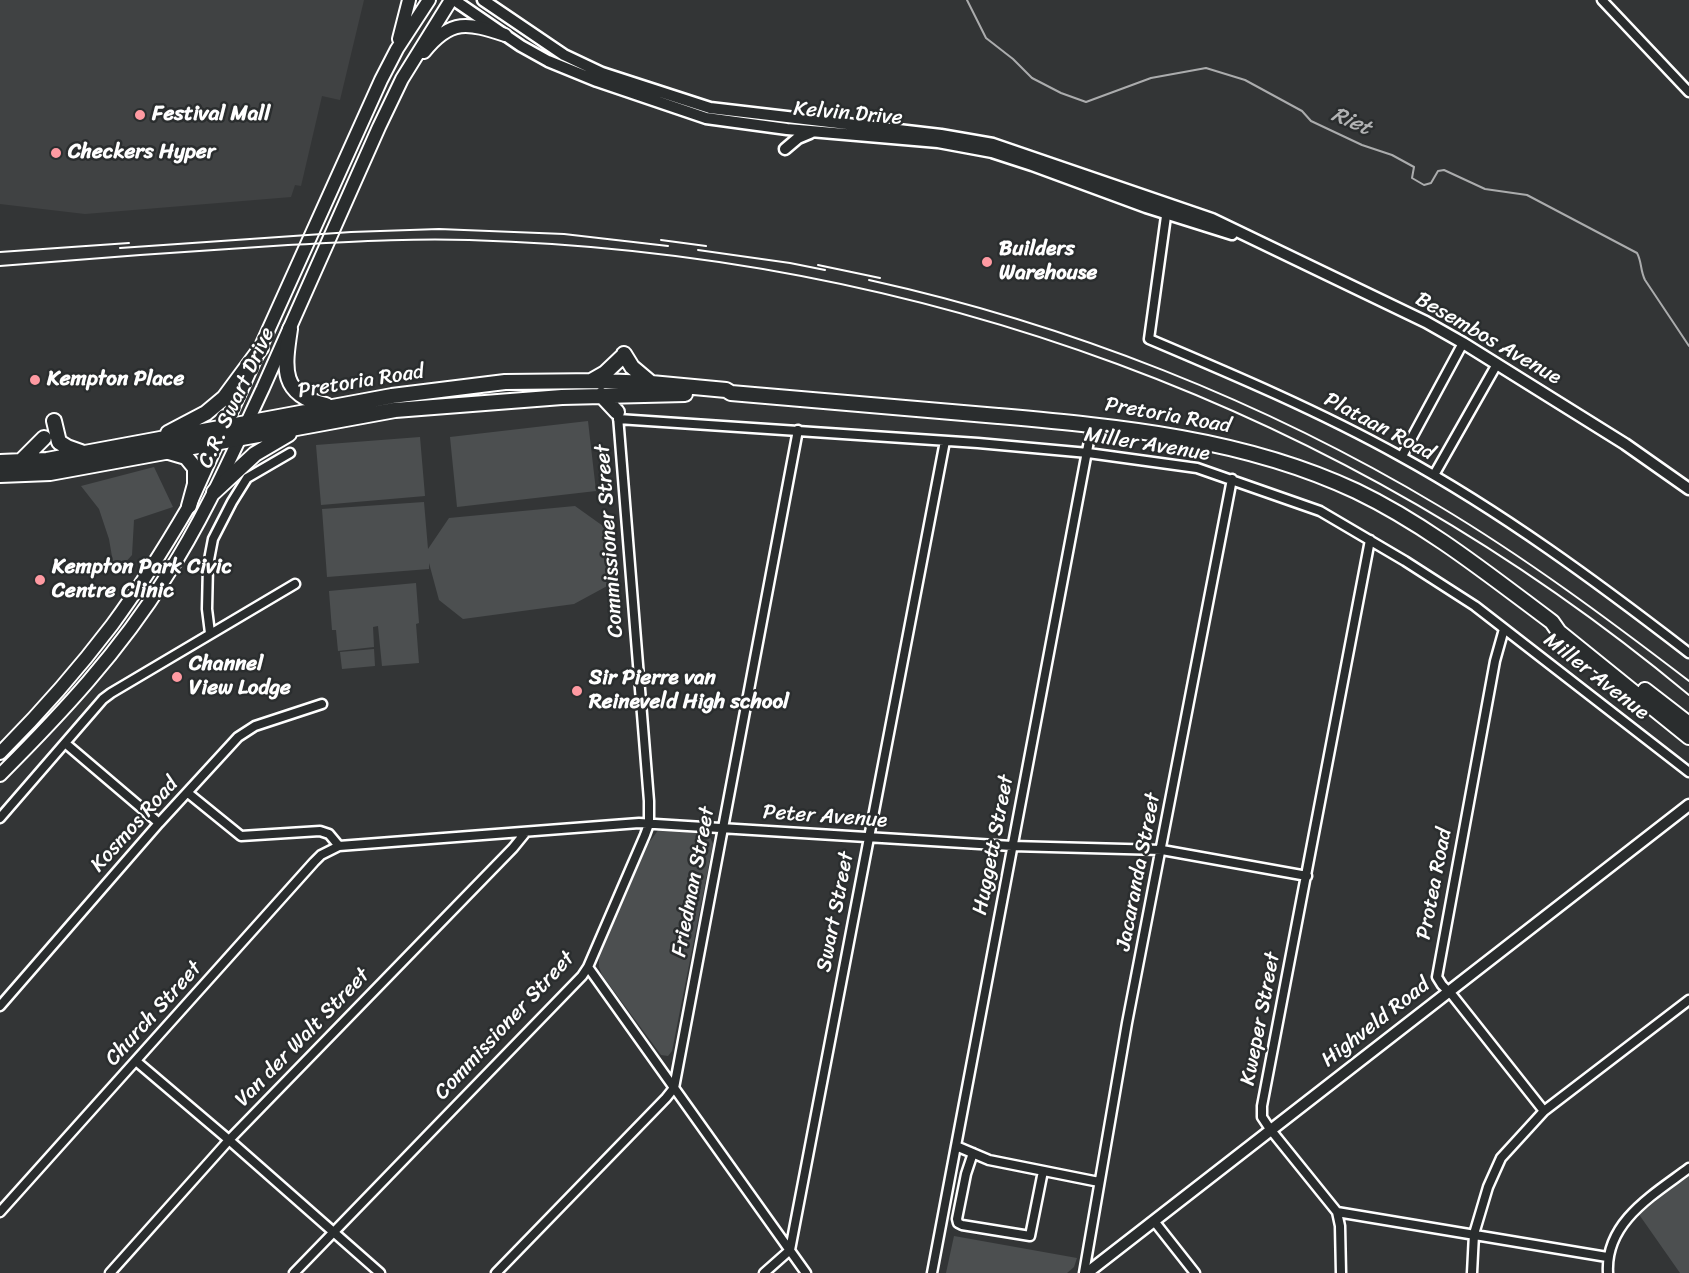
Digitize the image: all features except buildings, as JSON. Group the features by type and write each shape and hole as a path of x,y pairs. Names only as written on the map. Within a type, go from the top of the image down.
{"main road":[{"path":"397,49 409,0"},
{"name":"C.R. Swart Drive","path":"0,753 39,714 111,626 152,567 189,506 328,196 397,49 429,0"},
{"name":"C.R. Swart Drive","path":"0,775 97,673 166,577 214,492 248,422 402,79 453,0"},
{"path":"402,79 438,37 453,28 463,25 478,26 505,35"},
{"path":"290,329 285,369 290,385 310,402 334,407"},
{"path":"153,441 206,412 224,398 261,348"},
{"path":"591,381 605,373 624,355 632,367 651,383"},
{"name":"Pretoria Road","path":"0,462 47,460 392,396 505,382 591,381 616,389 731,393 1153,432 1211,443 1286,464 1337,483 1384,506 1476,564 1552,622 1564,627 1689,724"},
{"name":"Pretoria Road","path":"0,476 50,472 395,410 601,395 616,389 651,383 726,390 731,393"},
{"path":"601,395 618,416"},
{"path":"54,421 55,433 59,442 82,452"},
{"path":"214,492 255,454 299,429"},
{"path":"20,462 44,438"},
{"path":"167,452 186,457 195,468 195,484 189,506"},
{"name":"Pretoria Road","path":"1552,622 1559,632 1689,737"}],"street":[{"name":"Kelvin Drive","path":"453,0 548,61 597,81 706,118 813,132 938,142 992,152 1167,209 1212,219 1255,241"},
{"name":"Kelvin Drive","path":"483,0 564,55 602,73 710,108 941,135 993,144 1167,209"},
{"path":"1602,0 1689,92"},
{"path":"785,149 798,138 813,132"},
{"name":"Plataan Road","path":"1167,209 1149,339 1242,379 1402,456 1567,561 1689,653"},
{"name":"Besembos Avenue","path":"1255,241 1426,322 1463,343 1625,444 1689,489"},
{"path":"1402,456 1463,343"},
{"path":"1434,476 1497,364"},
{"name":"Commissioner Street","path":"294,1273 578,980 588,967 649,824 616,389"},
{"name":"Miller Avenue","path":"618,416 1088,453 1187,466 1232,479 1320,511 1442,583 1689,772"},
{"name":"Huggett Street","path":"932,1273 1092,425"},
{"name":"Friedman Street","path":"674,1088 798,430"},
{"name":"Swart Street","path":"790,1250 945,441"},
{"path":"210,633 207,609 208,565 213,539 247,478 290,453"},
{"name":"Jacaranda Street","path":"1086,1273 1099,1182 1127,1023 1232,479"},
{"name":"Kweper Street","path":"1337,1212 1270,1130 1262,1117 1262,1106 1370,540"},
{"path":"0,818 103,699 295,584"},
{"name":"Protea Road","path":"1504,629 1495,661 1437,971 1439,981 1544,1112"},
{"name":"Kosmos Road","path":"0,1006 159,823 246,730 322,704"},
{"path":"65,743 159,823"},
{"path":"188,793 241,836 320,831 329,834 339,846"},
{"name":"Highveld Road","path":"1086,1273 1689,805"},
{"name":"Peter Avenue","path":"339,846 649,824 1012,846 1162,850 1306,876"},
{"name":"Van der Walt Street","path":"110,1273 229,1140 526,832"},
{"name":"Church Street","path":"0,1212 314,862 321,855 339,846"},
{"path":"588,967 806,1273"},
{"path":"1472,1273 1474,1234 1488,1187 1501,1158 1544,1112 1689,1000"},
{"path":"136,1061 380,1273"},
{"path":"496,1273 674,1088"},
{"path":"956,1146 989,1160 1099,1182"},
{"path":"973,1153 966,1171 957,1219 962,1226 1030,1236 1043,1171"},
{"path":"1608,1273 1607,1257 1615,1237 1631,1214 1689,1168"},
{"path":"0,1196 8,1203"},
{"path":"1341,1273 1341,1226 1337,1212 1607,1257"},
{"path":"1154,1221 1195,1273"},
{"path":"764,1273 790,1250"}],"shaded area":[{"path":"0,0 364,0 340,100 322,96 301,186 295,185 291,197 85,214 0,204"},
{"path":"588,421 596,491 457,507 450,437"},
{"path":"420,437 425,496 321,505 316,445"},
{"path":"154,467 173,507 134,520 132,555 115,574 109,539 99,509 81,486"},
{"path":"424,502 428,549 449,518 575,506 610,531 609,585 574,604 463,619 439,600 429,563 429,569 327,577 322,509"},
{"path":"416,583 419,663 382,666 378,626 373,627 374,647 338,651 336,630 332,630 329,591"},
{"path":"374,649 375,666 342,669 340,652"},
{"path":"659,829 702,830 708,833 713,844 672,1051 668,1056 661,1055 602,975 599,967 599,957 648,844"},
{"path":"1689,1173 1689,1273 1680,1273 1638,1213"},
{"path":"954,1236 1077,1258 1074,1267 1067,1273 946,1273"}],"waterway":[{"name":"Riet","path":"967,0 986,38 1013,59 1032,78 1061,93 1086,102 1151,78 1206,68 1245,80 1302,111 1311,121 1362,145 1392,155 1414,167 1412,178 1424,185 1431,183 1438,171 1444,170 1485,189 1527,195 1637,253 1645,280 1689,346"}],"railway":[{"path":"120,248 351,232 439,229 564,234 668,246"},
{"path":"0,266 288,245 401,240 469,240 636,251 800,276 961,313 1117,364 1269,427 1415,504 1555,593 1689,695"},
{"path":"661,240 706,246"},
{"path":"0,252 129,243"},
{"path":"698,250 825,270"},
{"path":"818,265 880,278"},
{"path":"869,280 943,298 1091,343 1163,370 1304,433 1372,468 1471,526 1566,590 1689,681"}],"place":[{"name":"Festival Mall","path":"140,115"},
{"name":"Checkers Hyper","path":"56,153"},
{"name":"Builders Warehouse","path":"987,262"},
{"name":"Kempton Place","path":"35,380"},
{"name":"Kempton Park Civic Centre Clinic","path":"40,580"},
{"name":"Channel View Lodge","path":"177,677"},
{"name":"Sir Pierre van Reineveld High school","path":"577,691"}]}
